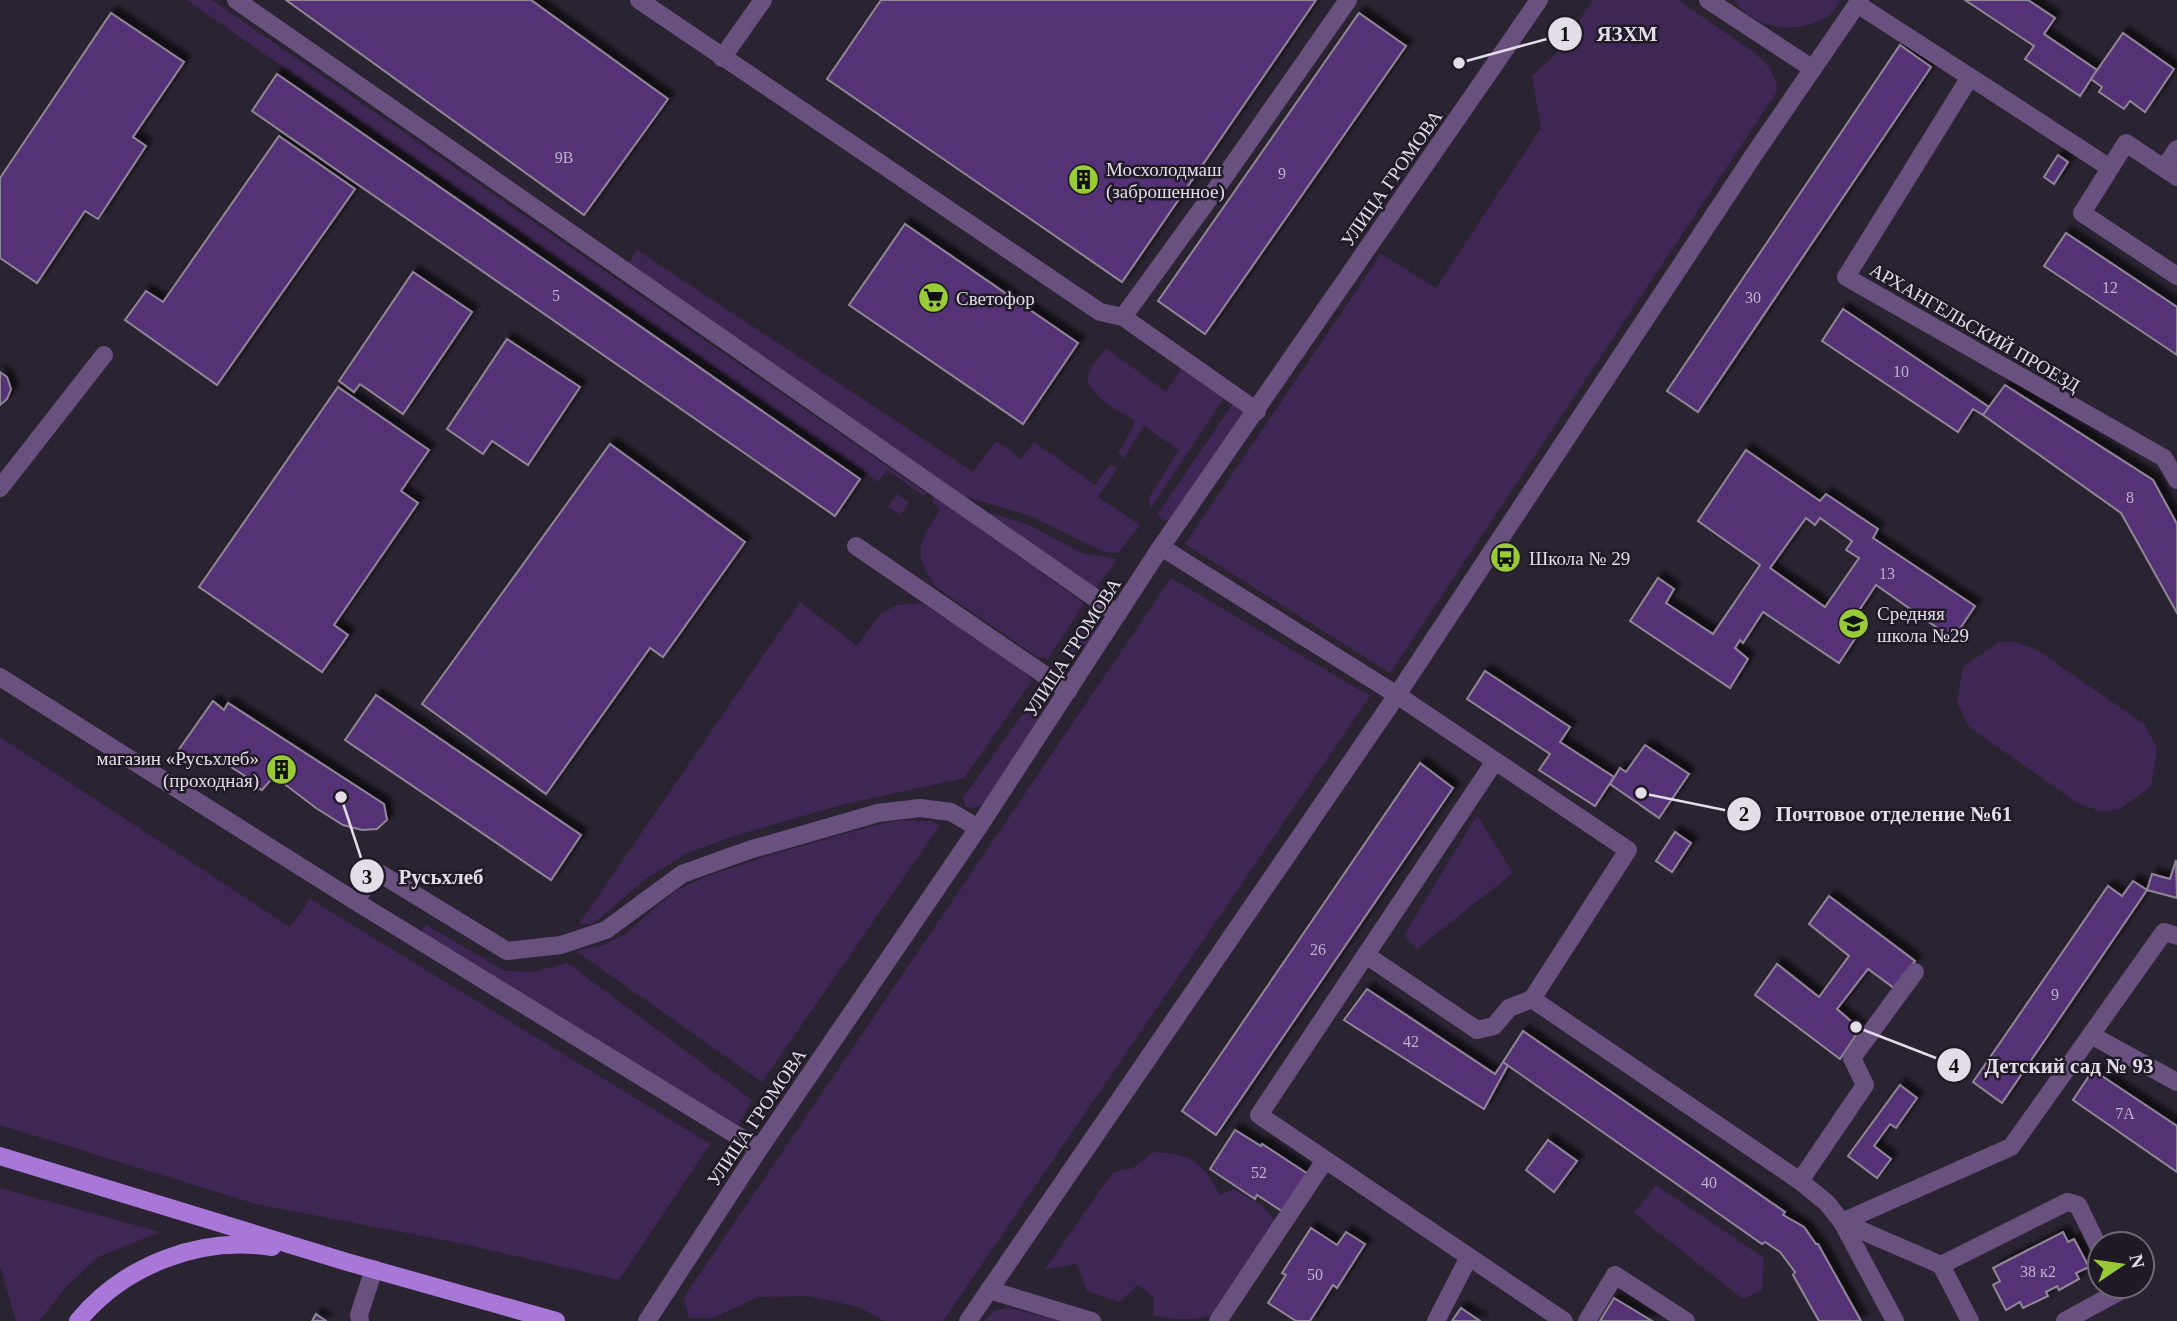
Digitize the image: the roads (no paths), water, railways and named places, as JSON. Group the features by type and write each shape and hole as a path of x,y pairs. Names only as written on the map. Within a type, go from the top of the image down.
{"main road":[{"path":"0,1156 347,1262"},
{"path":"78,1321 103,1295 143,1268 199,1248 223,1245 258,1245 302,1251 556,1321"}],"street":[{"path":"236,0 1118,614"},
{"path":"639,0 1100,312 1123,317 1257,411"},
{"path":"722,58 763,0"},
{"path":"1123,317 1348,0"},
{"path":"1524,0 1525,20"},
{"name":"УЛИЦА ГРОМОВА","path":"647,1321 759,1149 978,828 1161,547 1539,0"},
{"path":"1708,0 1813,69"},
{"path":"968,1321 1397,695 1858,2 2110,167"},
{"name":"АРХАНГЕЛЬСКИЙ ПРОЕЗД","path":"1970,77 1846,277 2171,456 2177,480"},
{"path":"2177,149 2170,173 2126,143 2082,213 2177,276"},
{"path":"0,488 104,355"},
{"path":"856,546 1068,691"},
{"path":"1161,547 1397,695 1628,850 1532,999 1509,1008 1494,1026 1477,1030 1366,955"},
{"path":"0,677 355,901 759,1149"},
{"path":"1495,761 1259,1115 1564,1321"},
{"path":"355,901 376,871 507,951 561,946 606,930 682,874 749,850 878,813 920,808 951,812 978,828"},
{"path":"1842,1222 2011,1147 2164,932 2177,936"},
{"path":"1800,1181 1865,1085 1852,1058 1915,972"},
{"path":"1532,999 1800,1181 1827,1203 1842,1222 1895,1321"},
{"path":"2091,1035 2177,1083"},
{"path":"1218,1321 1325,1160"},
{"path":"1941,1265 2067,1202 2078,1205 2090,1230"},
{"path":"1842,1222 1941,1265 1970,1321"},
{"path":"1436,1321 1469,1257"},
{"path":"360,1321 359,1315 374,1269"},
{"path":"1587,1321 1615,1275 1686,1321"},
{"path":"989,1290 1092,1321"},
{"path":"2065,1321 2104,1300"}],"place":[{"name":"ЯЗХМ","path":"1459,63"},
{"name":"Мосхолодмаш (заброшенное)","path":"1083,180"},
{"name":"Светофор","path":"933,298"},
{"name":"Школа № 29","path":"1506,558"},
{"name":"Средняя школа №29","path":"1854,624"},
{"name":"магазин «Русьхлеб» (проходная)","path":"282,769"},
{"name":"Почтовое отделение №61","path":"1641,793"},
{"name":"Русьхлеб","path":"341,797"},
{"name":"Детский сад № 93","path":"1856,1027"}]}
